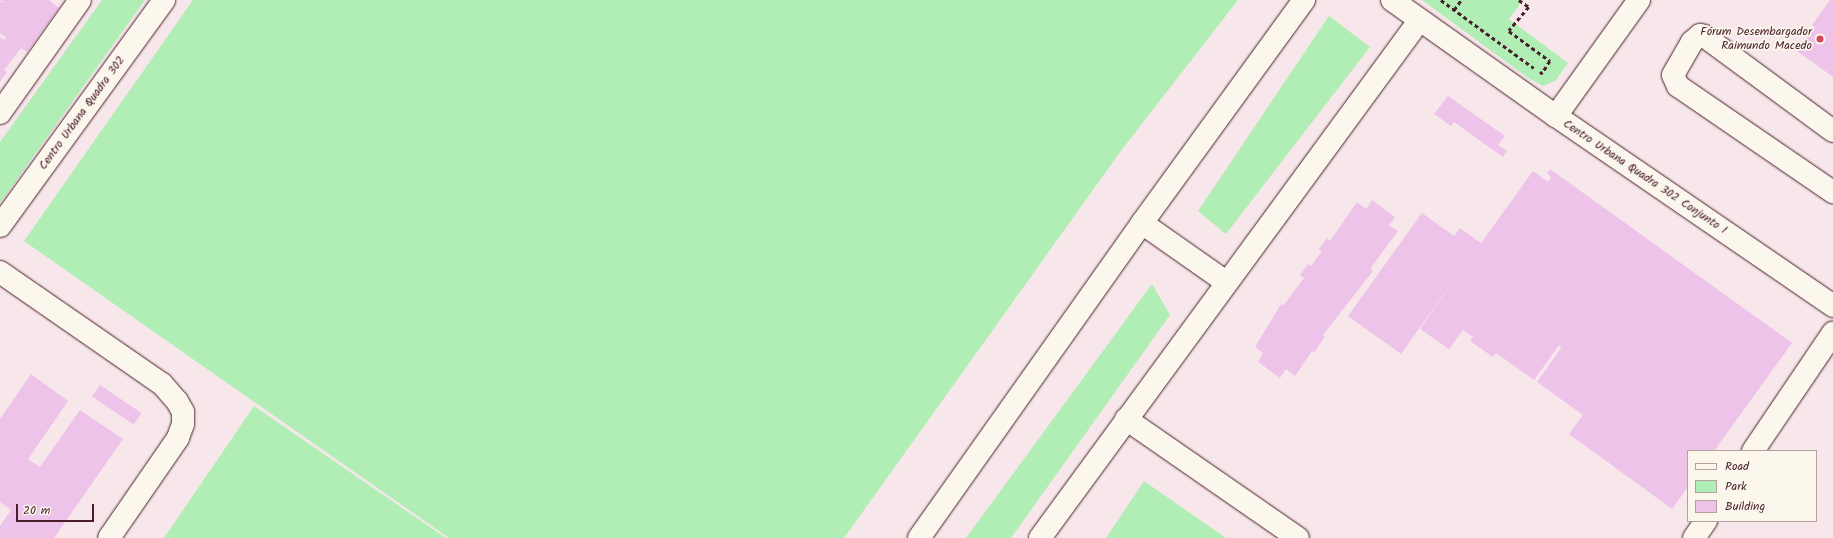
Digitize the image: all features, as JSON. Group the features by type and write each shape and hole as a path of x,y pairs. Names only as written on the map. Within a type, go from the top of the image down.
{"street":[{"path":"0,113 80,0"},
{"name":"Centro Urbana Quadra 302","path":"0,226 164,0"},
{"path":"919,538 1142,223 1304,0"},
{"path":"1392,0 1419,21 1556,116"},
{"name":"Centro Urbana Quadra 302 Conjunto 1","path":"1639,0 1556,116 1833,306"},
{"path":"1040,538 1226,282 1419,21"},
{"path":"1833,132 1704,36 1700,36 1692,42 1673,75 1678,86 1833,192"},
{"path":"1142,223 1226,282"},
{"path":"0,272 162,384 178,401 183,412 183,424 178,438 108,538"},
{"path":"1754,450 1833,333"},
{"path":"1126,419 1298,538"},
{"path":"1694,538 1705,522"}],"path":[{"path":"1441,0 1542,74 1550,61 1509,31 1529,7 1519,0"},
{"path":"1454,10 1461,0"}],"green space":[{"path":"102,0 145,0 0,203 0,142"},
{"path":"193,0 1238,0 1120,152 844,538 449,538 24,241"},
{"path":"1422,0 1523,0 1509,19 1568,63 1556,80 1543,86 1528,78"},
{"path":"1329,16 1370,47 1226,234 1198,211"},
{"path":"1152,284 1170,315 1011,538 966,538"},
{"path":"254,406 446,538 164,538"},
{"path":"1144,481 1226,538 1106,538"}],"building":[{"path":"0,0 49,0 59,8 27,52 21,48 4,70 7,72 0,82 0,37 4,40 6,37 0,33 0,2 5,3"},
{"name":"Fórum Desembargador Raimundo Macedo","path":"1830,0 1833,0 1833,77 1797,51 1815,27 1812,25"},
{"path":"1448,96 1505,136 1498,145 1507,151 1503,157 1454,122 1451,126 1434,114"},
{"path":"1550,169 1792,343 1715,450 1687,450 1687,488 1672,509 1569,434 1583,415 1537,382 1561,348 1559,345 1534,380 1496,353 1493,357 1470,341 1473,337 1463,330 1449,349 1420,329 1460,271 1401,354 1348,316 1422,213 1454,236 1460,228 1481,243 1533,171 1548,182 1551,177 1547,173"},
{"path":"1372,200 1395,217 1389,225 1398,231 1370,269 1373,271 1323,335 1325,336 1314,353 1312,351 1295,376 1286,369 1280,378 1258,362 1263,353 1255,347 1281,304 1283,306 1304,278 1300,275 1308,264 1311,266 1322,251 1319,249 1327,238 1330,241 1357,202 1366,209"},
{"path":"31,374 68,401 28,459 40,467 80,410 123,439 54,538 0,538 0,526 11,510 0,502 0,419"},
{"path":"100,385 141,413 134,425 92,397"}],"place":[{"name":"Fórum Desembargador Raimundo Macedo","path":"1820,39"}]}
